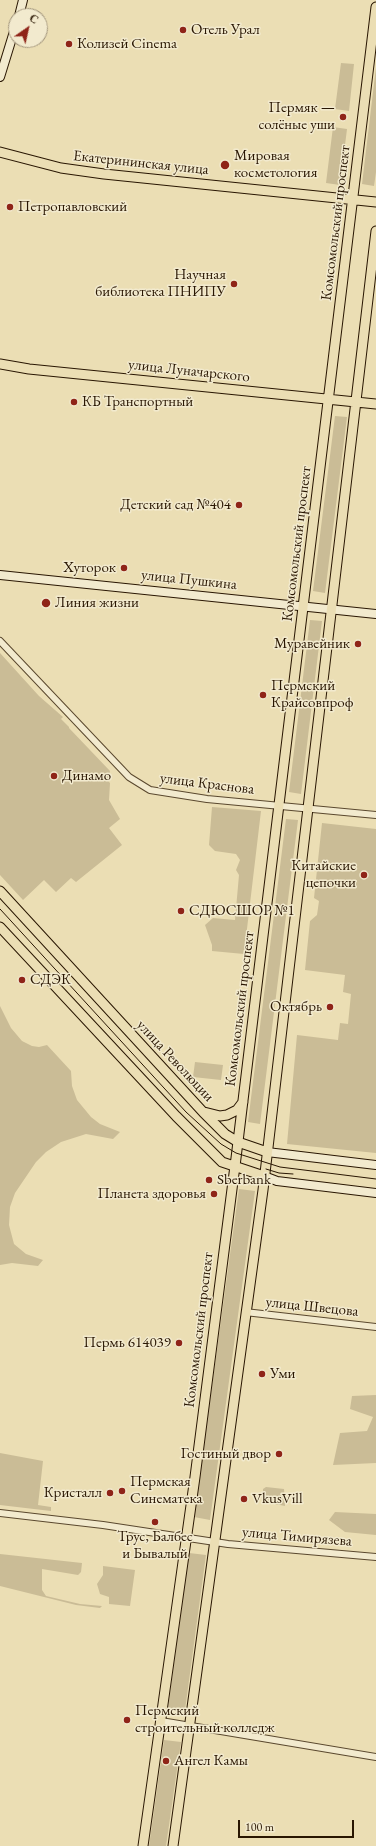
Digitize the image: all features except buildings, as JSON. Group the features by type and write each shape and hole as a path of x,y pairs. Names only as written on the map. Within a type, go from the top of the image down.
{"main road":[{"name":"Комсомольский проспект","path":"143,1846 186,1538 235,1166 303,606 330,398 353,199 373,50 376,7"},
{"path":"0,77 9,48"},
{"name":"Екатерининская улица","path":"0,152 61,168 376,202"},
{"path":"173,1846 264,1176 376,231"},
{"name":"улица Луначарского","path":"0,364 29,369 330,398 376,404"},
{"name":"улица Пушкина","path":"0,576 376,614"},
{"name":"улица Революции","path":"0,891 225,1134 238,1142 267,1152 376,1165"},
{"path":"0,928 176,1116 222,1162 277,1181 376,1193"},
{"path":"203,1112 220,1116 227,1115 237,1110 243,1102"}],"street":[{"name":"улица Краснова","path":"0,641 129,777 141,786 162,793 376,815"},
{"name":"улица Швецова","path":"246,1312 376,1327"},
{"name":"улица Тимирязева","path":"0,1513 215,1542 376,1557"},
{"path":"161,1721 376,1757"}],"shaded area":[{"path":"341,63 354,64 349,111 335,109"},
{"path":"376,67 376,172 374,186 362,184"},
{"path":"333,127 347,129 340,185 326,183"},
{"path":"335,416 347,417 325,593 313,591"},
{"path":"310,620 322,621 301,794 289,792"},
{"name":"Динамо","path":"0,653 39,696 63,717 61,719 110,771 108,781 110,783 109,800 120,819 109,828 122,845 76,882 71,878 56,892 44,880 23,900 0,875"},
{"path":"212,807 261,811 244,954 212,951 212,945 205,925 213,918 235,920 239,875 236,870 240,860 236,854 215,851 209,845"},
{"path":"286,819 298,820 260,1124 248,1122"},
{"path":"322,823 376,829 376,1153 287,1144 297,1035 338,1040 340,1023 348,1024 351,994 343,992 345,975 305,970 310,921 317,915 319,901 314,898"},
{"path":"0,1006 11,1028 22,1041 32,1046 39,1047 47,1045 71,1071 72,1086 77,1100 91,1117 100,1124 120,1132 113,1139 86,1134 61,1142 46,1152 36,1162 15,1193 10,1207 9,1225 14,1244 26,1254 43,1260 38,1266 12,1263 0,1265"},
{"path":"195,1062 223,1065 221,1080 193,1077"},
{"path":"239,1189 255,1191 210,1520 194,1517"},
{"path":"376,1395 376,1463 333,1465 340,1433 367,1431 373,1417 350,1409 352,1396"},
{"path":"0,1453 43,1461 38,1505 51,1507 51,1511 0,1505"},
{"path":"266,1487 284,1489 285,1506 270,1503 263,1495 263,1489"},
{"path":"335,1512 376,1514 376,1535 345,1532 329,1520"},
{"path":"189,1553 206,1555 185,1710 168,1708"},
{"path":"0,1554 82,1563 81,1572 78,1575 42,1569 42,1590 46,1596 80,1604 102,1606 100,1608 76,1605 0,1586"},
{"path":"103,1566 135,1570 130,1606 109,1604 109,1597 100,1594 97,1584 103,1575"},
{"path":"164,1740 181,1742 166,1846 149,1846"}],"tram line":[{"path":"0,909 186,1112 221,1144 236,1153 280,1167 376,1179"},
{"path":"266,1169 279,1173 293,1174"}],"place":[{"name":"Отель Урал","path":"183,30"},
{"name":"Колизей Cinema","path":"69,44"},
{"name":"Пермяк — солёные уши","path":"343,117"},
{"name":"Мировая косметология","path":"225,165"},
{"name":"Петропавловский","path":"10,207"},
{"name":"Научная библиотека ПНИПУ","path":"234,284"},
{"name":"КБ Транспортный","path":"74,402"},
{"name":"Детский сад №404","path":"239,505"},
{"name":"Хуторок","path":"124,568"},
{"name":"Линия жизни","path":"46,603"},
{"name":"Муравейник","path":"358,644"},
{"name":"Пермский Крайсовпроф","path":"263,695"},
{"name":"Динамо","path":"54,776"},
{"name":"Китайские цепочки","path":"364,875"},
{"name":"СДЮСШОР №1","path":"181,911"},
{"name":"СДЭК","path":"22,980"},
{"name":"Октябрь","path":"330,1007"},
{"name":"Sberbank","path":"209,1180"},
{"name":"Планета здоровья","path":"214,1194"},
{"name":"Пермь 614039","path":"179,1343"},
{"name":"Уми","path":"262,1374"},
{"name":"Гостиный двор","path":"279,1454"},
{"name":"Пермская Синематека","path":"122,1491"},
{"name":"Кристалл","path":"110,1493"},
{"name":"VkusVill","path":"244,1499"},
{"name":"Трус, Балбес и Бывалый","path":"155,1522"},
{"name":"Пермский строительный колледж","path":"127,1720"},
{"name":"Ангел Камы","path":"166,1761"}]}
